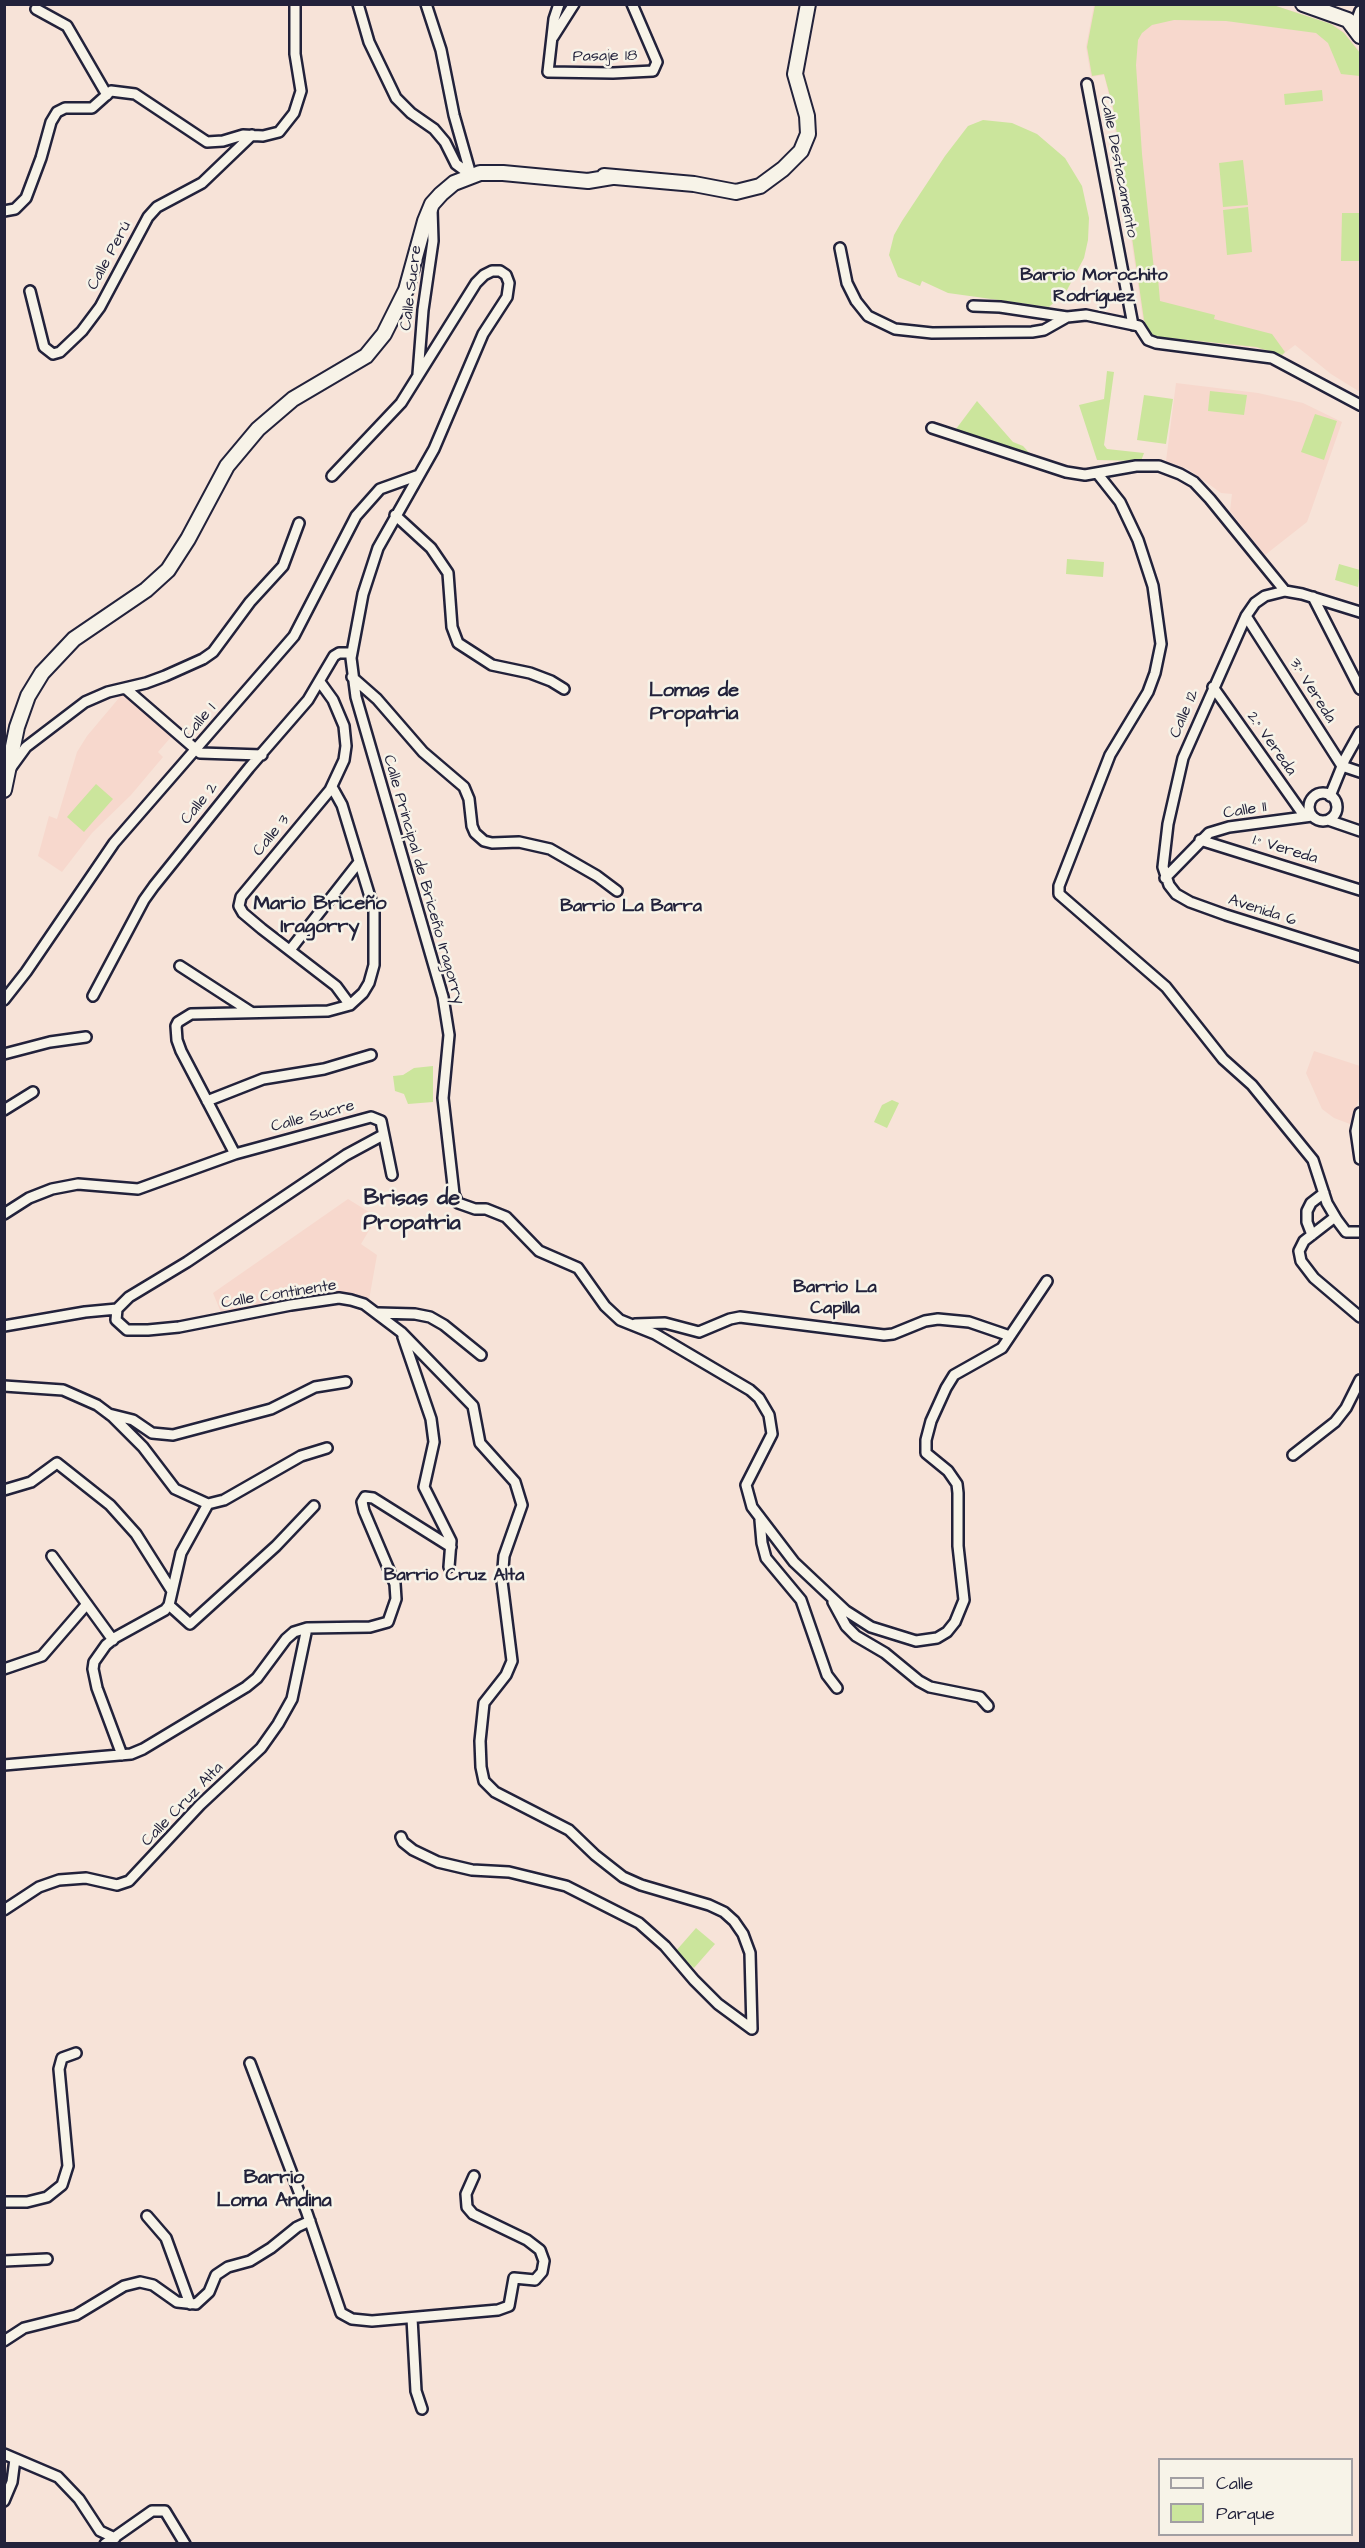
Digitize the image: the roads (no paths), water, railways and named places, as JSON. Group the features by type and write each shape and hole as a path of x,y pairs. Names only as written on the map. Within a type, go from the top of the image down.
{"main road":[{"path":"4,790 17,727 28,696 42,674 74,639 147,590 168,570 188,539 226,466 258,429 293,399 366,356 384,334 406,290 424,221 432,204 454,183 471,175 503,173 561,178 588,174 694,184 736,192 760,186 783,169 801,151 808,134 807,116 795,74 808,4"},
{"path":"1303,4 1340,16 1357,31"}],"street":[{"path":"4,211 15,209 26,198 51,122 57,112 65,108 92,108 117,90 135,94 207,142 215,143 279,132 287,124 300,102 301,83 295,54 295,4"},
{"path":"358,4 369,42 396,98 411,113 435,129 445,142 456,164 471,175"},
{"path":"426,4 441,50 454,115 471,175"},
{"path":"551,39 559,4"},
{"path":"551,39 574,4"},
{"name":"Pasaje 18","path":"551,39 548,72 613,74 653,71 657,62 632,4"},
{"path":"36,9 67,26 107,95"},
{"path":"1357,31 1360,11"},
{"name":"Calle Destacamento","path":"1087,84 1136,326"},
{"name":"Calle Perú","path":"30,291 44,347 53,354 60,352 82,331 100,307 148,217 157,207 202,183 252,135"},
{"name":"Calle Sucre","path":"418,376 423,310 433,241 432,204"},
{"path":"840,248 847,283 856,301 868,316 895,328 932,333 1032,332 1044,330 1067,317"},
{"name":"Calle Principal de Briceño Iragorry","path":"418,376 476,283 492,271 500,271 506,275 509,283 507,297 490,321 475,349 445,426 378,548 363,594 352,652 352,677 356,698 443,997 449,1035 443,1098 455,1199 464,1207 486,1209 506,1217 539,1251 578,1268 610,1312 630,1325 655,1334 750,1390 765,1405 772,1434 746,1485 747,1496 760,1519 794,1562 846,1611 871,1628 916,1641 937,1638 947,1632 955,1622 964,1600 958,1546 957,1484 948,1471 926,1453 926,1440 946,1388 954,1375 996,1353 1047,1281"},
{"path":"973,306 1067,317 1086,315 1136,326 1149,340 1156,343 1272,358 1360,405"},
{"path":"332,476 401,403 418,376"},
{"path":"932,428 1066,472 1085,475 1136,466 1159,466 1180,474 1194,482 1210,499 1285,591 1360,612"},
{"path":"1097,473 1120,502 1138,540 1153,586 1161,644 1148,692 1110,755 1059,886 1059,894 1166,987 1223,1059 1252,1085 1313,1160 1324,1193 1335,1217 1346,1232 1360,1232"},
{"name":"Calle 1","path":"4,1000 8,988 114,843 294,636 356,516 380,489 419,475"},
{"path":"395,515 431,549 448,573 452,627 458,643 492,665 530,673 564,689"},
{"path":"9,771 26,747 65,716 98,695 165,676 203,660 213,652 250,602 283,566 299,524"},
{"name":"Calle 12","path":"1165,878 1163,856 1177,778 1186,748 1246,616 1255,603 1265,596 1285,591"},
{"path":"1312,597 1360,689"},
{"name":"3.° Vereda","path":"1246,616 1342,766"},
{"name":"Calle 2","path":"93,996 149,893 308,700 334,656 339,653 352,652"},
{"path":"352,677 378,699 423,752 464,787 469,799 472,826 475,833 484,841 519,842 550,849 576,863 617,891"},
{"name":"Calle 3","path":"290,950 243,913 239,906 240,897 332,787 344,760 346,736 340,714 320,682"},
{"name":"2.° Vereda","path":"1213,687 1308,817"},
{"path":"125,688 196,751 225,755 262,755"},
{"path":"1330,796 1342,766 1360,732"},
{"path":"1342,766 1360,772"},
{"path":"4,1215 29,1198 52,1189 78,1184 138,1189 235,1154 177,1040 178,1022 191,1014 328,1011 350,1005 363,993 369,983 376,951 374,910 342,805 332,787"},
{"path":"1308,817 1311,800 1322,794 1330,796 1337,807 1335,815 1328,820"},
{"name":"Calle 11","path":"1165,878 1209,833 1229,827 1308,817 1319,821 1328,820"},
{"path":"1328,820 1360,831"},
{"name":"1.° Vereda","path":"1200,840 1360,890"},
{"path":"350,1005 336,986 290,950 359,862"},
{"name":"Avenida 6","path":"1165,878 1176,894 1190,902 1360,957"},
{"path":"180,966 252,1012"},
{"path":"4,1054 58,1040 86,1037"},
{"path":"207,1101 246,1083 324,1069 371,1055"},
{"path":"4,1110 33,1092"},
{"path":"1360,1113 1356,1131 1360,1159"},
{"name":"Calle Sucre","path":"235,1154 371,1118 381,1121 383,1135"},
{"path":"4,1326 117,1309 129,1297 187,1262 346,1155 383,1135 392,1175"},
{"path":"1312,1235 1307,1222 1307,1211 1311,1203 1324,1193"},
{"path":"1335,1217 1304,1241 1299,1251 1302,1261 1314,1278 1360,1317"},
{"name":"Calle Continente","path":"117,1309 116,1320 121,1327 135,1331 179,1327 339,1298 364,1304 402,1332 473,1406 480,1443 515,1482 522,1505 504,1556 502,1581 512,1661 506,1675 484,1703 480,1741 480,1767 484,1781 495,1792 569,1830 623,1877 641,1885 709,1905 724,1912 734,1921 743,1934 750,1953 752,2029 718,2004 665,1946 639,1923 566,1886 509,1872 472,1870 438,1862 413,1850 403,1842 401,1837"},
{"path":"378,1313 415,1314 430,1317 444,1325 481,1355"},
{"path":"630,1325 665,1323 699,1332 740,1317 884,1335 938,1319 969,1322 1010,1336"},
{"path":"402,1332 422,1389 433,1432 434,1442 424,1487 447,1530 451,1547 450,1567"},
{"path":"1293,1455 1335,1422 1346,1408 1360,1380"},
{"path":"109,1414 133,1420 152,1433 173,1435 271,1409 315,1387 346,1382"},
{"path":"4,1386 63,1390 97,1405 143,1447 175,1489 208,1504 224,1500 301,1456 327,1448"},
{"path":"4,1490 32,1482 57,1463 110,1505 136,1534 172,1591"},
{"path":"4,1766 122,1755 143,1749 203,1711 229,1699 256,1678 294,1632 307,1628 381,1625 388,1622 396,1599 394,1576 364,1511 362,1502 365,1497 373,1498 451,1547"},
{"path":"122,1755 97,1688 93,1669 98,1654 113,1640 165,1610 169,1605 181,1553 208,1504"},
{"path":"169,1605 190,1624 276,1546 314,1506"},
{"path":"760,1519 762,1544 766,1558 801,1600 826,1675 837,1688"},
{"path":"52,1556 113,1640"},
{"path":"831,1597 846,1626 856,1636 885,1653 919,1681 948,1691 980,1697 988,1706"},
{"path":"4,1669 42,1656 87,1604"},
{"name":"Calle Cruz Alta","path":"4,1910 39,1887 58,1880 86,1878 117,1885 129,1881 201,1805 261,1748 278,1724 292,1699 307,1628"},
{"path":"4,2202 27,2202 47,2197 62,2185 68,2166 59,2069 62,2058 76,2053"},
{"path":"250,2063 310,2221 341,2313 352,2319 372,2321 498,2310 509,2306 514,2278 535,2280 542,2272 543,2261 540,2250 527,2240 473,2214 467,2207 466,2194 474,2175"},
{"path":"147,2216 166,2238 190,2304"},
{"path":"6,2338 24,2328 76,2315 124,2286 140,2282 153,2285 177,2302 196,2304 209,2292 216,2275 228,2267 250,2261 297,2227 310,2221"},
{"path":"4,2261 47,2259"},
{"path":"412,2318 416,2391 422,2409"},
{"path":"4,2454 58,2477 79,2499 100,2530 115,2538"},
{"path":"4,2501 12,2482 15,2459"},
{"path":"105,2544 152,2511 165,2511 185,2544"}],"district":[{"name":"Barrio Morochito Rodríguez","path":"1094,286"},
{"name":"Lomas de Propatria","path":"694,704"},
{"name":"Barrio La Barra","path":"631,907"},
{"name":"Mario Briceño Iragorry","path":"320,916"},
{"name":"Brisas de Propatria","path":"412,1212"},
{"name":"Barrio La Capilla","path":"835,1298"},
{"name":"Barrio Cruz Alta","path":"454,1576"},
{"name":"Barrio Loma Andina","path":"274,2190"}]}
